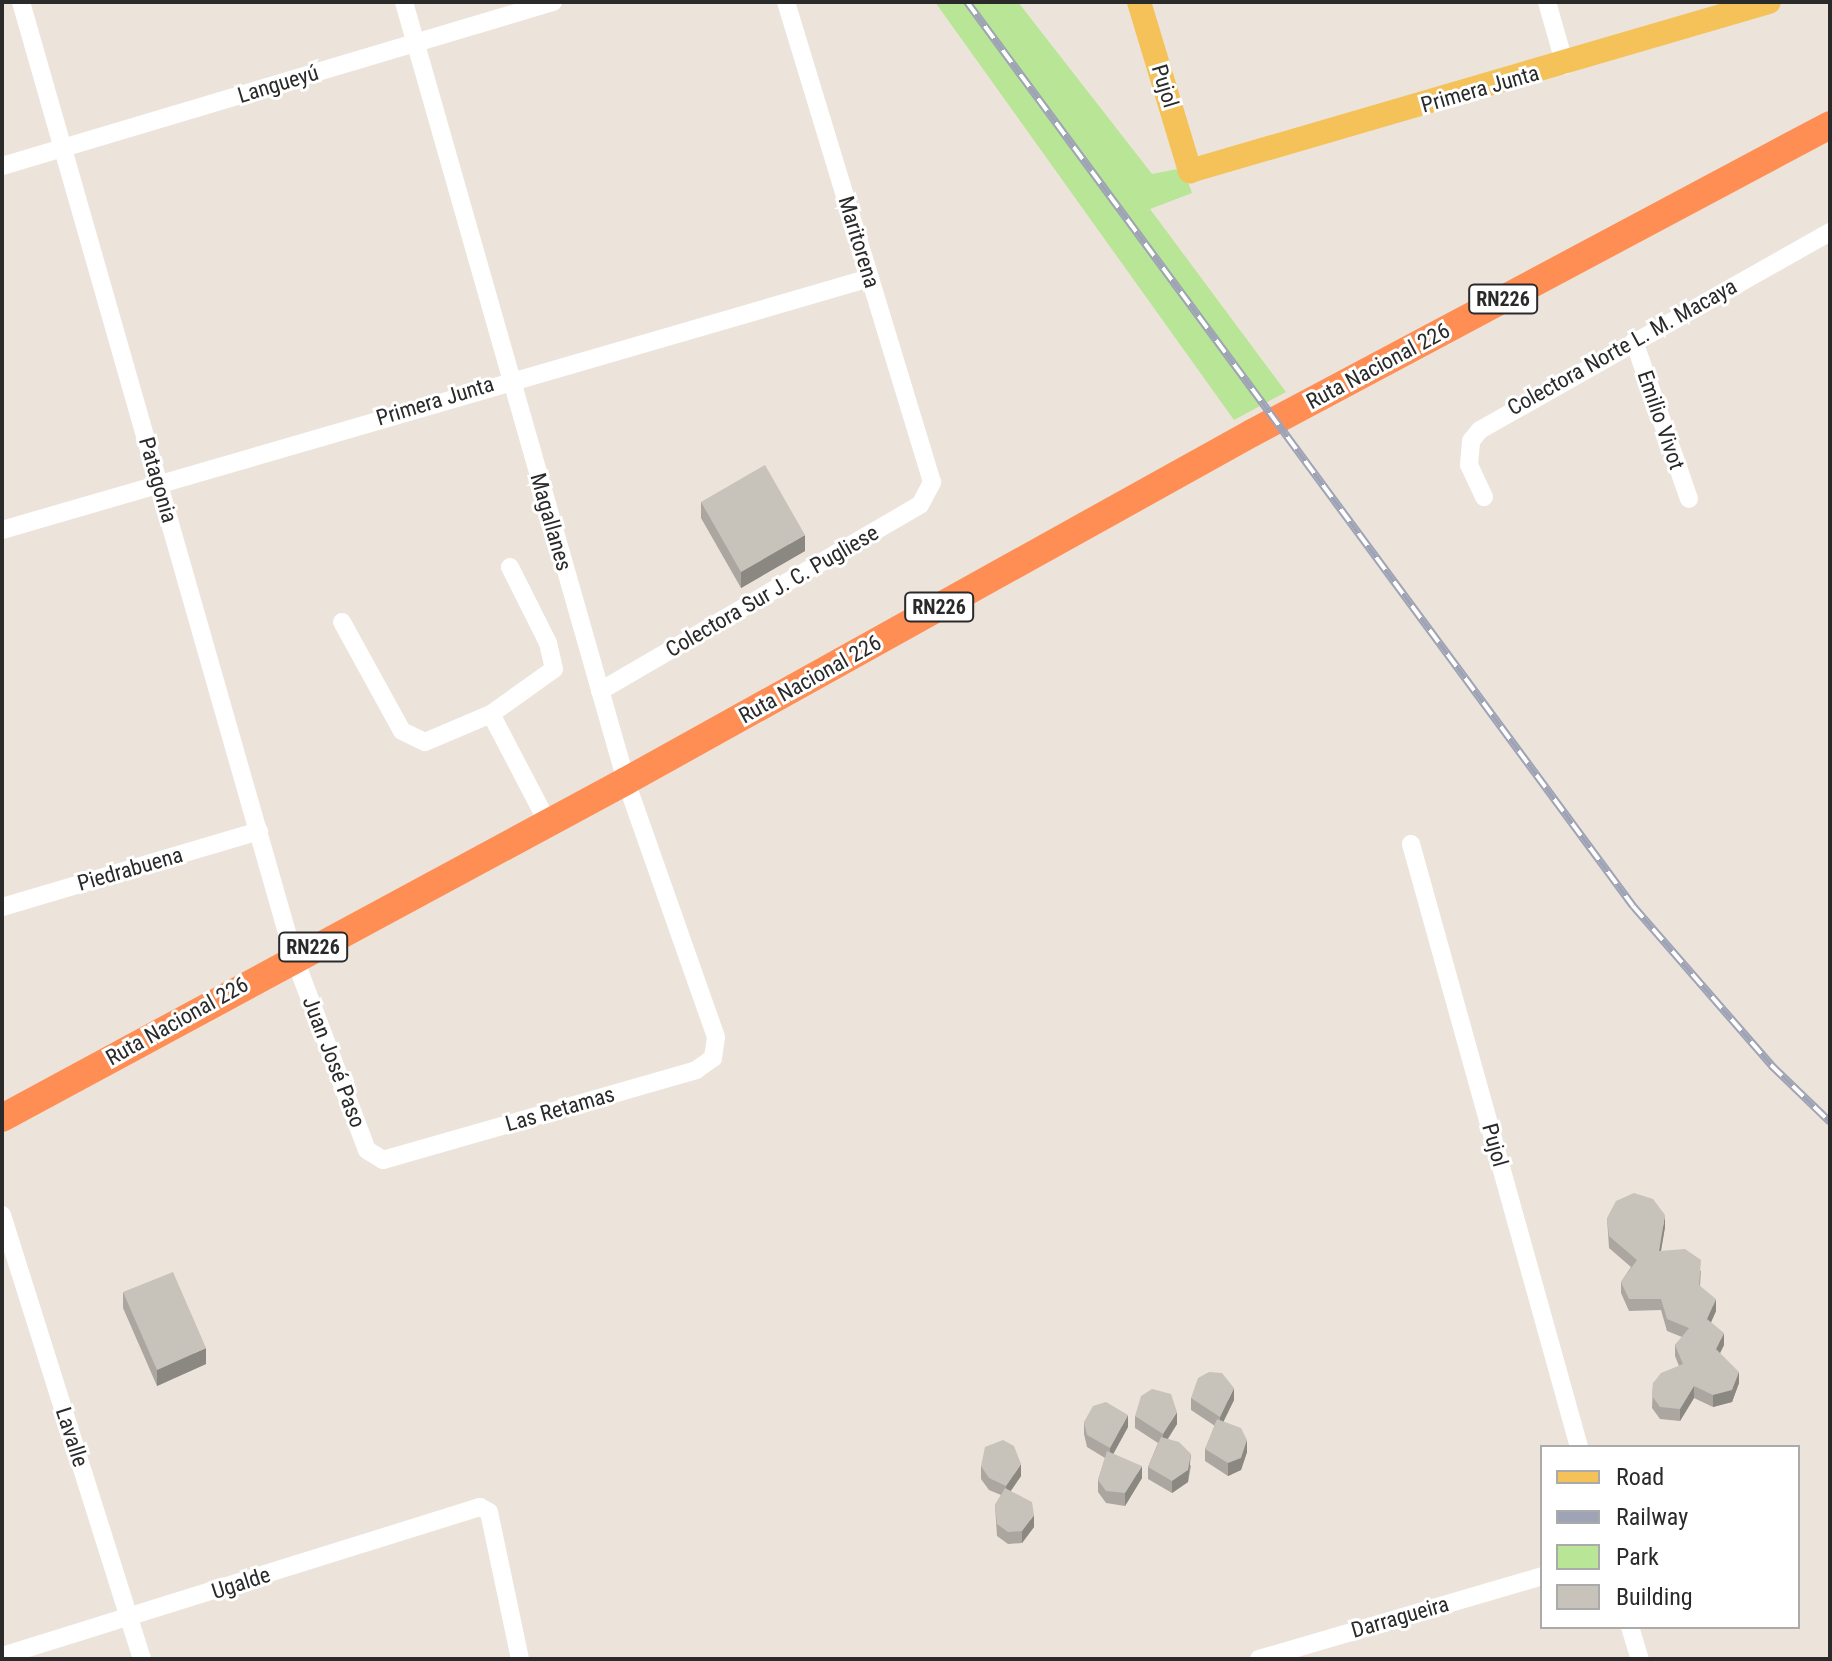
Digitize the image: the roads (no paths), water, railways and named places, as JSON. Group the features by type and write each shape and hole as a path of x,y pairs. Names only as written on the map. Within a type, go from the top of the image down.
{"highway":[{"name":"Ruta Nacional 226","path":"2,1118 294,957 626,781 1252,433 1830,125"}],"main road":[{"name":"Pujol","path":"1139,2 1190,171"},
{"name":"Primera Junta","path":"1190,171 1565,65 1769,2"}],"street":[{"name":"Patagonia","path":"21,2 294,957"},
{"name":"Magallanes","path":"404,2 626,781 716,1037"},
{"name":"Langueyú","path":"2,166 553,2"},
{"name":"Maritorena","path":"786,2 932,482"},
{"path":"1547,2 1565,65"},
{"name":"Colectora Norte L. M. Macaya","path":"1484,497 1469,465 1471,441 1480,430 1830,232"},
{"name":"Primera Junta","path":"2,530 510,379 870,278"},
{"name":"Emilio Vivot","path":"1634,341 1689,499"},
{"name":"Colectora Sur J. C. Pugliese","path":"600,691 920,505 932,482"},
{"path":"342,622 402,731 413,740 425,742 491,714 554,669 548,643 510,567"},
{"path":"491,714 548,823"},
{"name":"Piedrabuena","path":"2,907 259,831"},
{"name":"Pujol","path":"1411,844 1578,1445"},
{"name":"Juan José Paso","path":"294,957 367,1150 383,1160"},
{"name":"Las Retamas","path":"383,1160 696,1070 713,1058 716,1037"},
{"name":"Lavalle","path":"2,1215 142,1659"},
{"name":"Ugalde","path":"2,1656 130,1619 480,1507 489,1512 520,1659"},
{"name":"Darragueira","path":"1259,1659 1540,1577"},
{"path":"1631,1629 1640,1659"}],"railway":[{"path":"967,2 1633,906 1771,1065 1830,1122"}]}
